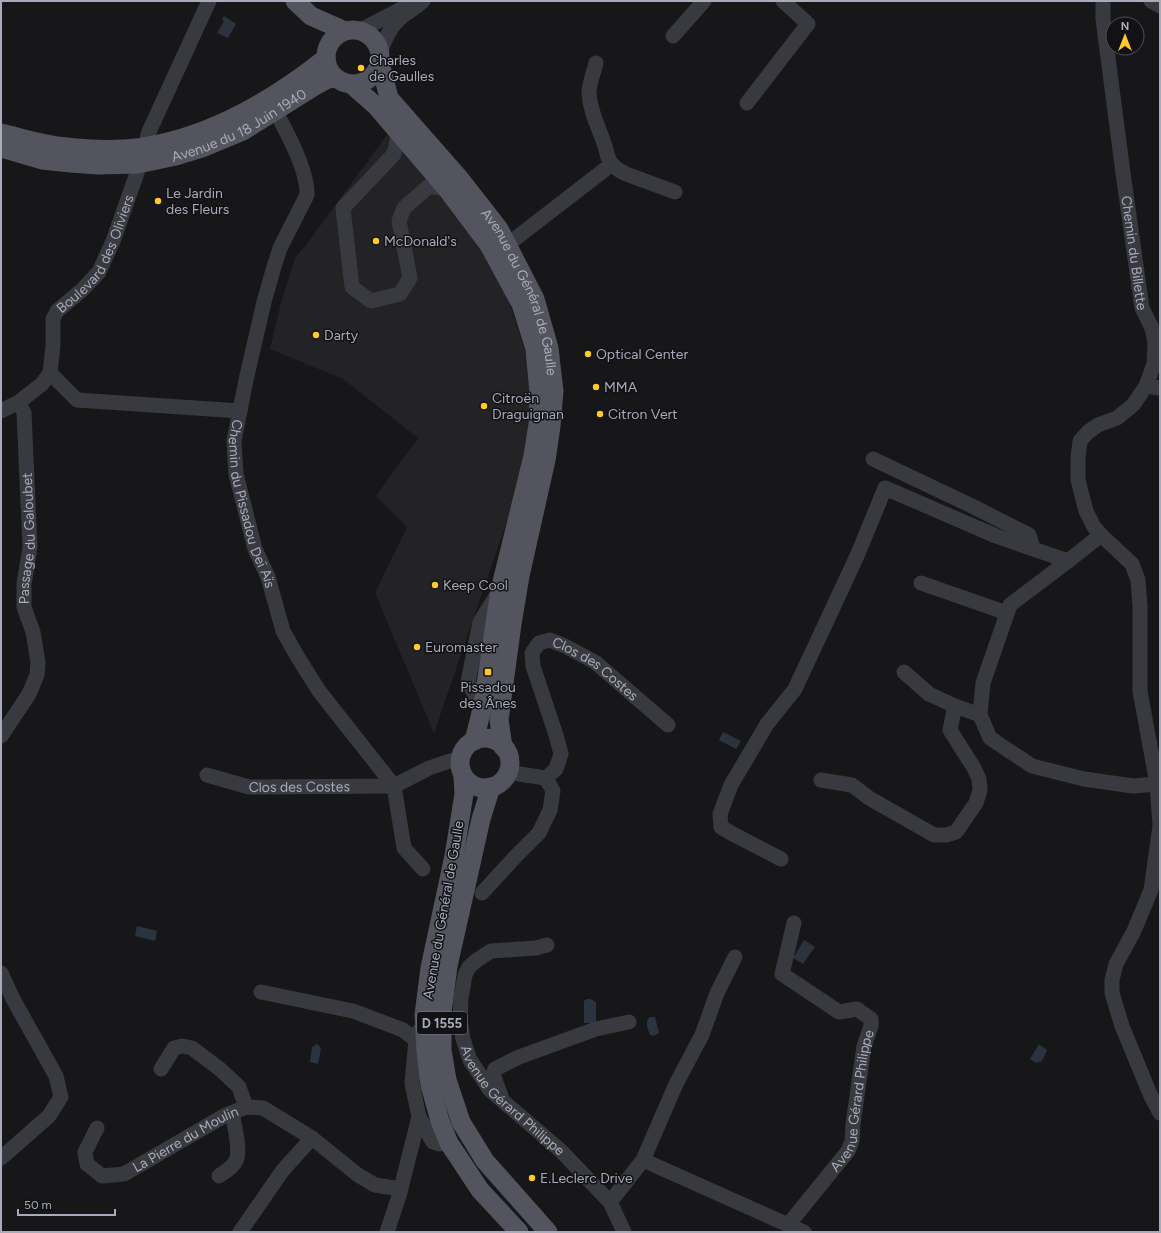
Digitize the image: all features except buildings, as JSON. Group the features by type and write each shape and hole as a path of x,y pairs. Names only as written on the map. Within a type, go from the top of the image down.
{"main road":[{"path":"294,1 311,16 372,37 376,42 380,58 374,74 364,82 343,81 330,72 327,52 294,1"},
{"path":"327,52 335,37 353,30"},
{"name":"Avenue du 18 Juin 1940","path":"1,133 43,144 65,147 118,149 148,147 186,137 246,111 305,75 327,52"},
{"name":"Avenue du Général de Gaulle","path":"380,58 389,98 464,185 499,229 535,299 549,348 554,392 551,426 546,460 520,576 512,624 500,719 503,746 508,754 508,771"},
{"name":"Avenue du 18 Juin 1940","path":"1,148 42,160 98,165 138,164 176,156 202,148 243,131 328,79 343,81"},
{"name":"Avenue du Général de Gaulle","path":"343,81 377,107 447,189 489,245 521,304 535,349 539,392 537,430 533,456 500,590 483,705 474,741 465,748 462,768 464,794 454,856 430,968 424,1015 430,1085 440,1121 449,1143 480,1190 519,1232"},
{"path":"474,741 484,739 494,740 503,746"},
{"path":"462,768 471,784 480,788 491,787 502,781 508,771"},
{"name":"Avenue du Général de Gaulle","path":"491,787 472,853 448,966 442,1013 442,1050 447,1080 461,1122 485,1161 548,1232"}],"street":[{"path":"148,147 148,134 210,1"},
{"path":"353,30 419,1"},
{"path":"380,58 382,45 398,20 423,1"},
{"path":"673,36 704,1"},
{"path":"747,103 808,24 783,1"},
{"name":"Chemin du Billette","path":"1103,1 1118,132 1142,308 1152,328 1155,343 1153,387 1117,418 1098,425 1088,432 1080,441 1078,480 1086,511 1094,527 1100,535 1132,564 1138,580 1140,606 1140,691 1157,784 1160,825 1151,890 1134,931 1116,964 1112,980 1112,993 1122,1026 1150,1094 1160,1113"},
{"path":"1151,1 1160,6"},
{"path":"596,63 589,95 592,112 605,146 608,159 620,171 626,174 675,192"},
{"name":"Chemin du Pissadou Deï Aïs","path":"275,111 305,174 307,195 280,248 273,270 254,345 234,441 236,474 255,549 268,577 283,631 319,691 394,786 404,848 423,869"},
{"path":"399,133 394,154 344,208 352,287 371,301 400,294 410,278 399,221 404,208 429,186 447,189"},
{"name":"Boulevard des Oliviers","path":"50,373 53,346 53,319 57,311 82,290 99,272 116,234 136,176 138,164"},
{"path":"507,245 612,164"},
{"path":"1,411 19,402 42,384 50,373 77,400 240,411"},
{"name":"Passage du Galoubet","path":"1,736 29,694 37,676 38,662 33,632 24,607 24,584 30,547 24,412 19,402"},
{"path":"873,459 1029,535 1033,548"},
{"path":"781,859 731,834 721,827 720,814 731,785 767,724 795,689 857,556 885,488 996,536 1068,561"},
{"path":"1100,535 1010,605 983,683 980,715 990,738 1032,766 1084,779 1134,786 1157,784"},
{"path":"921,583 1007,613"},
{"name":"Clos des Costes","path":"546,778 556,769 561,754 533,666 532,652 539,643 550,640 595,662 668,725"},
{"path":"904,672 929,694 980,715"},
{"path":"821,780 852,784 869,798 934,835 946,835 956,832 976,803 980,790 979,779 974,768 950,730 955,706"},
{"name":"Clos des Costes","path":"207,775 249,787 394,786 429,768 450,761 462,768"},
{"path":"482,893 539,833 550,810 553,791 546,778 508,771"},
{"name":"Avenue Gérard Philippe","path":"788,1225 848,1151 852,1142 853,1124 864,1046 871,1026 871,1019 857,1010 839,1012 782,974 794,923"},
{"name":"Avenue Gérard Philippe","path":"547,945 536,948 491,951 469,967 464,975 461,998 460,1020 462,1039 470,1060 490,1090 560,1150 610,1202 624,1232"},
{"path":"610,1202 643,1160 676,1084 702,1036 717,993 735,957"},
{"path":"1,973 56,1076 61,1097 49,1116 1,1158"},
{"path":"261,992 353,1011 403,1030 416,1040"},
{"path":"424,1015 416,1040 412,1083 419,1117 433,1142 439,1144 449,1143"},
{"path":"502,1100 493,1074 496,1068 519,1057 596,1029 629,1022"},
{"path":"161,1069 174,1048 182,1046 192,1048 239,1086 246,1107"},
{"name":"La Pierre du Moulin","path":"97,1128 84,1152 88,1164 102,1176 124,1174 224,1116 246,1107 263,1108 312,1138 358,1175 375,1185 401,1189"},
{"path":"220,1176 230,1169 237,1158 237,1138 232,1113"},
{"path":"387,1232 401,1189 419,1117"},
{"path":"240,1232 283,1170 312,1138"},
{"path":"643,1160 804,1232"}],"shaded area":[{"path":"224,16 236,24 228,38 217,33 224,21 222,20"},
{"path":"389,132 441,188 490,261 509,302 528,360 531,393 525,455 507,521 434,733 375,593 407,527 376,496 418,438 343,379 270,349 282,299 295,258"},
{"path":"723,732 741,741 736,749 719,740"},
{"path":"137,926 157,931 155,941 135,936"},
{"path":"804,940 815,947 803,964 793,958"},
{"path":"587,999 596,1002 596,1023 584,1023 584,1001"},
{"path":"650,1017 655,1017 659,1033 654,1036 650,1035 647,1025 647,1021"},
{"path":"317,1044 321,1048 318,1064 310,1062 312,1047"},
{"path":"1039,1044 1047,1050 1042,1061 1036,1063 1030,1059"}],"place":[{"name":"Charles de Gaulles","path":"361,68"},
{"name":"Le Jardin des Fleurs","path":"158,201"},
{"name":"McDonald's","path":"376,241"},
{"name":"Darty","path":"316,335"},
{"name":"Optical Center","path":"588,354"},
{"name":"MMA","path":"596,387"},
{"name":"Citroën Draguignan","path":"484,406"},
{"name":"Citron Vert","path":"600,414"},
{"name":"Keep Cool","path":"435,585"},
{"name":"Euromaster","path":"417,647"},
{"name":"Pissadou des Ânes","path":"488,672"},
{"name":"E.Leclerc Drive","path":"532,1178"}]}
